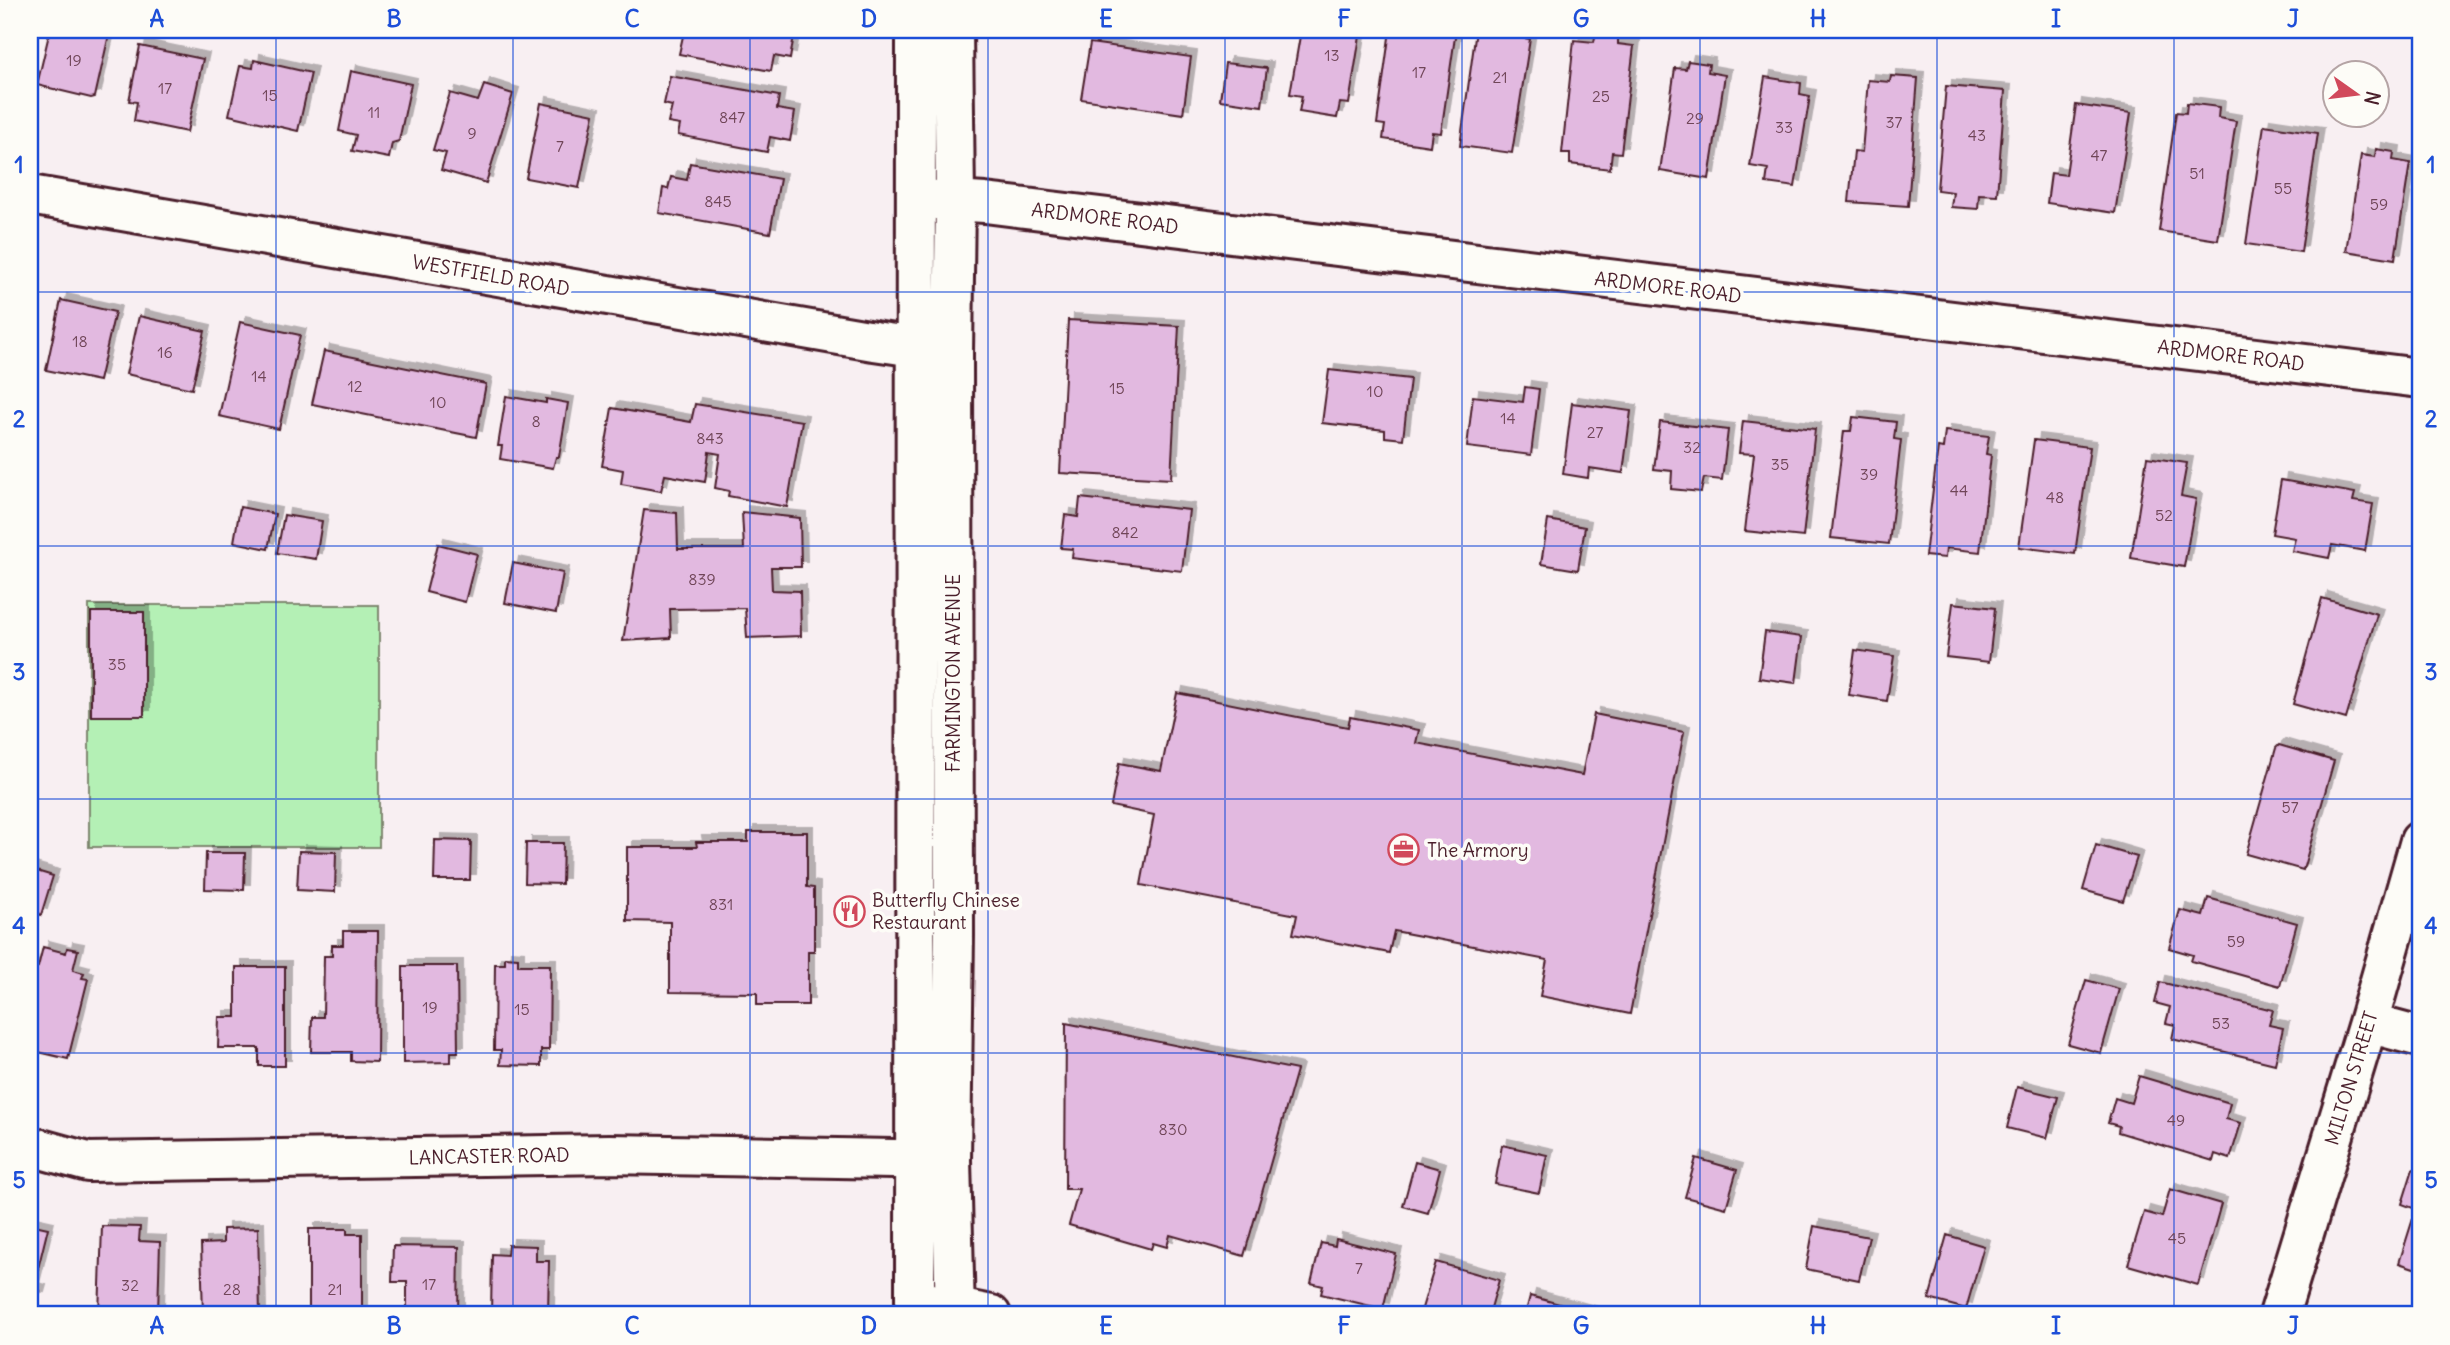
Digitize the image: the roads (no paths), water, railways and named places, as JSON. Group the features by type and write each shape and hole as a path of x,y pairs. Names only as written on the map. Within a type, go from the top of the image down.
{"street":[{"name":"FARMINGTON AVENUE","path":"916,30 916,347 933,1159 967,1313"},
{"name":"FARMINGTON AVENUE","path":"915,1308 933,1159 954,935 953,30"},
{"name":"WESTFIELD ROAD","path":"30,195 953,353"},
{"name":"ARDMORE ROAD","path":"916,199 955,200 2420,377"},
{"name":"MILTON STREET","path":"2279,1315 2420,841"},
{"path":"2368,1023 2420,1037"},
{"name":"LANCASTER ROAD","path":"30,1146 88,1163 609,1154 933,1159"},
{"path":"915,1308 967,1313"}],"place":[{"name":"The Armory","path":"1404,850"},
{"name":"Butterfly Chinese Restaurant","path":"849,911"}]}
